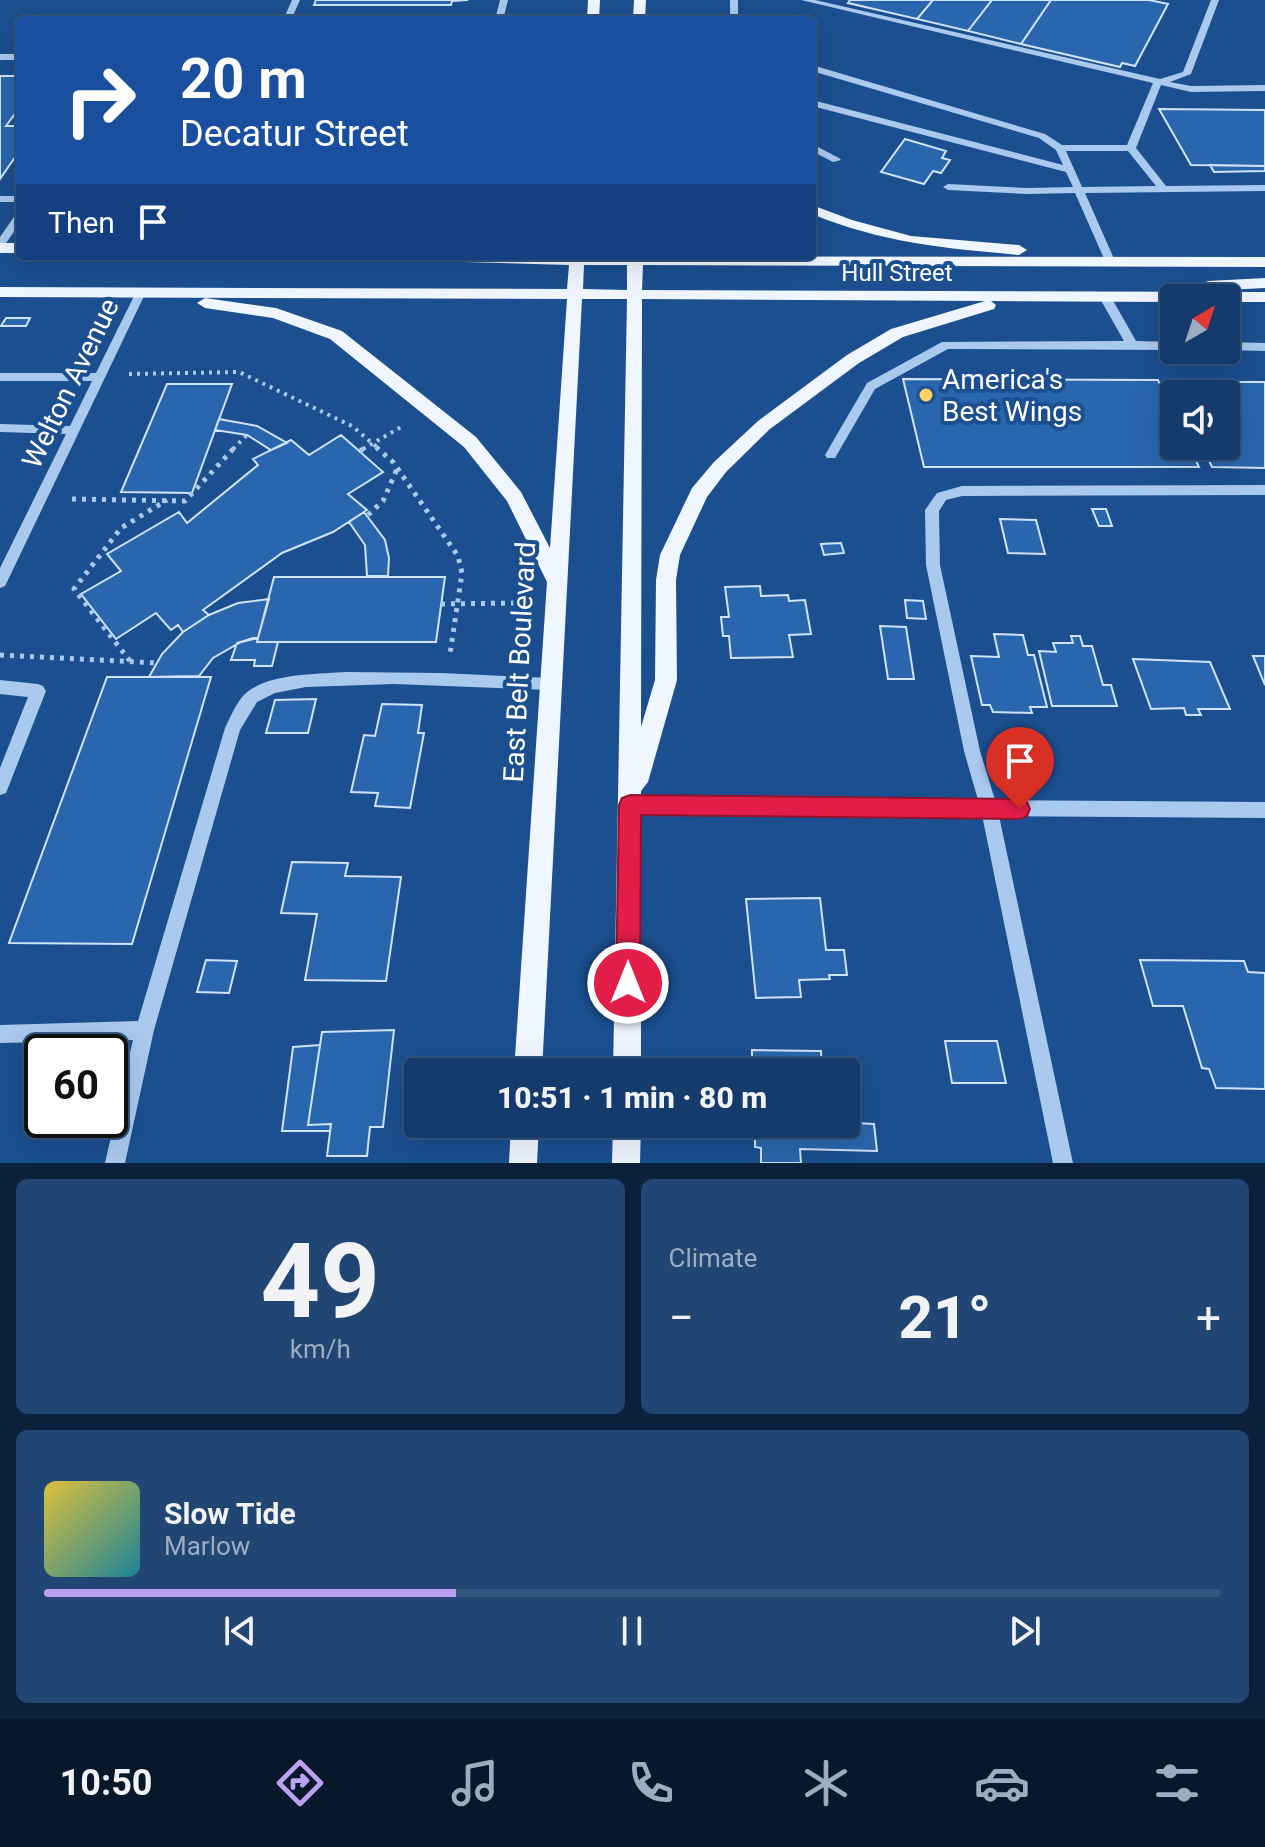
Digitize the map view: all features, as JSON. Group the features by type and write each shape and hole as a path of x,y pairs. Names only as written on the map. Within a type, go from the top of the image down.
{"main road":[{"path":"816,210 860,227 911,240 1110,261"},
{"name":"Hull Street","path":"816,259 1265,262"},
{"name":"East Belt Boulevard","path":"529,1058 577,260"},
{"path":"627,1058 635,260"},
{"path":"1105,297 1265,283"},
{"name":"Hull Street","path":"0,292 1265,297"},
{"path":"141,292 276,313 336,335 470,442 514,497 556,578"},
{"path":"630,805 666,680 666,580 670,555 699,493 720,467 764,425 878,343 927,322 1023,297"},
{"path":"523,1163 524,1138"},
{"path":"626,1163 627,1138"}],"street":[{"path":"805,0 1157,83 1191,89 1265,88"},
{"path":"1157,83 1187,74 1215,0"},
{"path":"816,69 1042,136 1060,148 1110,261"},
{"path":"1131,148 1157,83"},
{"path":"816,104 1070,170"},
{"path":"1060,148 1131,148"},
{"path":"1131,148 1162,187"},
{"path":"816,149 836,160"},
{"path":"948,187 1028,191 1265,188"},
{"path":"0,246 16,222"},
{"name":"Welton Avenue","path":"0,582 141,292"},
{"path":"1105,297 1132,345"},
{"path":"831,455 871,386 946,345 1160,346"},
{"path":"1240,346 1265,347"},
{"path":"0,377 98,377"},
{"path":"0,428 73,430"},
{"path":"1063,1163 989,809 972,751 933,565 932,510 942,496 994,490 1265,490"},
{"path":"115,1163 145,1030 233,728 252,697 281,682 336,677 550,684"},
{"path":"0,687 38,691 0,788"},
{"path":"630,805 1265,810"},
{"path":"0,1034 145,1030"}],"path":[{"path":"129,374 239,372 352,426 373,443 397,468 458,556 462,573 453,637"},
{"path":"360,451 401,427"},
{"path":"72,499 185,501 247,435"},
{"path":"368,515 383,501 397,468"},
{"path":"130,661 74,589 121,528 167,500"},
{"path":"441,604 518,603"},
{"path":"0,655 157,663"}],"building":[{"path":"316,0 468,0 452,1 451,5 314,5"},
{"path":"850,0 933,0 917,19 848,3"},
{"path":"933,0 992,0 968,31 917,19"},
{"path":"992,0 1051,0 1021,44 968,31"},
{"path":"1051,0 1149,0 1168,4 1135,66 1122,63 1120,67 1021,44"},
{"path":"0,76 16,76 16,112 6,126 16,126 16,156 0,179"},
{"path":"1159,109 1265,110 1265,166 1191,165"},
{"path":"905,139 946,151 942,158 950,160 941,173 933,171 924,184 881,172"},
{"path":"1210,165 1265,166 1265,171 1214,172"},
{"path":"6,318 30,318 26,326 1,326"},
{"path":"903,379 1158,380 1160,460 1196,460 1199,467 924,467"},
{"path":"1240,382 1265,382 1265,468 1212,467 1209,460 1240,460"},
{"path":"167,384 232,384 192,493 121,492"},
{"path":"219,419 257,426 287,443 271,450 247,435 215,430"},
{"path":"341,435 383,472 348,494 367,510 333,532 282,553 203,610 209,615 183,632 178,625 171,630 156,613 116,639 81,594 121,571 107,554 179,512 187,523 258,465 253,459 291,440 309,455"},
{"path":"1092,509 1106,509 1112,526 1099,526"},
{"path":"364,512 385,540 389,558 388,576 367,576 365,545 349,522"},
{"path":"1000,519 1036,520 1045,554 1008,553"},
{"path":"841,543 844,553 824,555 821,544"},
{"path":"274,577 445,577 436,642 257,642"},
{"path":"760,586 761,596 788,595 789,601 805,600 811,634 789,635 793,657 731,658 729,636 723,636 721,617 729,617 725,587"},
{"path":"269,599 258,638 241,642 213,658 199,676 149,677 162,654 183,632 209,615 238,603"},
{"path":"905,600 923,601 926,619 907,618"},
{"path":"880,626 906,627 914,679 888,679"},
{"path":"994,634 1023,635 1028,655 1034,655 1047,707 1030,707 1032,713 993,712 990,705 982,705 971,656 999,657"},
{"path":"1071,636 1080,636 1083,646 1092,646 1103,685 1111,685 1117,706 1052,706 1039,651 1056,652 1053,643 1073,643"},
{"path":"258,638 257,642 278,642 272,666 254,666 255,660 231,660 237,643"},
{"path":"1253,656 1265,656 1265,685"},
{"path":"1133,659 1210,662 1230,709 1198,709 1201,715 1186,715 1184,708 1151,709"},
{"path":"107,677 211,677 132,944 9,943"},
{"path":"316,699 308,733 266,733 275,700"},
{"path":"382,704 422,705 418,733 424,733 410,808 375,806 378,793 351,792 364,735 375,736"},
{"path":"292,862 348,863 345,876 401,877 386,981 305,980 317,914 281,913"},
{"path":"820,898 826,950 844,950 847,975 799,980 801,997 756,998 746,899"},
{"path":"206,960 237,961 229,993 197,992"},
{"path":"1140,960 1244,961 1248,972 1265,973 1265,1089 1216,1088 1209,1069 1202,1068 1183,1006 1153,1006"},
{"path":"394,1030 383,1127 370,1127 367,1156 327,1156 331,1124 308,1125 322,1032"},
{"path":"945,1041 997,1041 1006,1083 952,1083"},
{"path":"320,1045 308,1125 331,1124 330,1131 282,1131 293,1047"},
{"path":"752,1050 821,1051 821,1058 752,1058"},
{"path":"860,1123 874,1124 877,1151 800,1149 801,1163 761,1163 761,1148 755,1147 755,1138 860,1138"}],"place":[{"name":"America's Best Wings","path":"926,395"}],"route":[{"path":"628,983 630,805 1020,809"}]}
